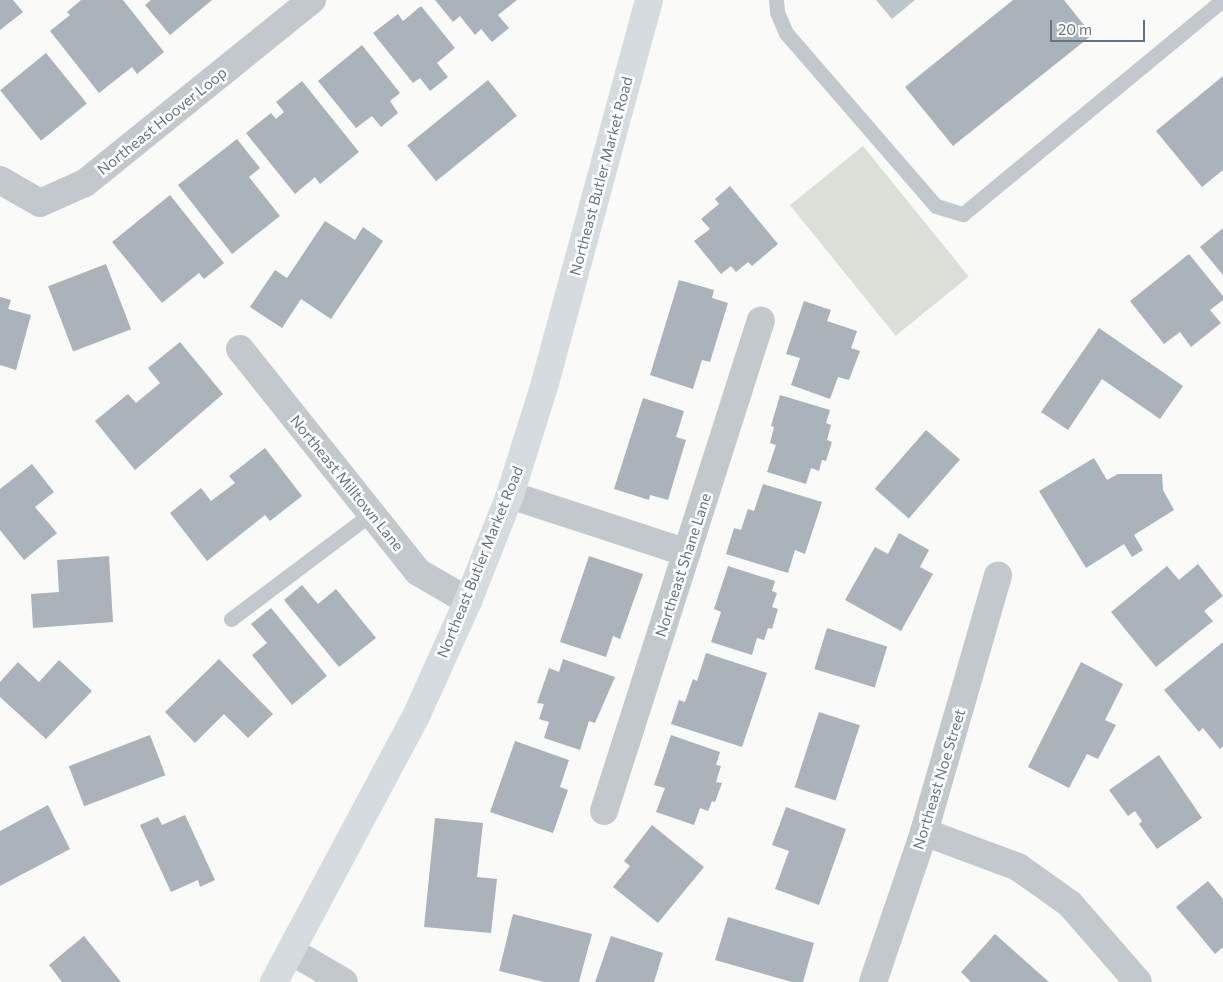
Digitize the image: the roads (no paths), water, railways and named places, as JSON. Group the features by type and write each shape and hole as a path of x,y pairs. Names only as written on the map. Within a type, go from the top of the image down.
{"main road":[{"name":"Northeast Butler Market Road","path":"274,982 417,714 468,601 510,495 545,383 649,0"}],"street":[{"name":"Northeast Hoover Loop","path":"0,180 40,203 85,183 312,0"},
{"name":"Northeast Shane Lane","path":"604,811 761,320"},
{"name":"Northeast Milltown Lane","path":"240,349 418,572 468,601"},
{"path":"510,495 687,553"},
{"name":"Northeast Noe Street","path":"873,982 924,832 998,575"},
{"path":"924,832 1018,866 1070,904 1138,982"},
{"path":"291,951 344,982"}],"lane":[{"path":"776,0 777,12 786,32 936,206 963,214 1223,0"},
{"path":"231,619 372,513"}]}
